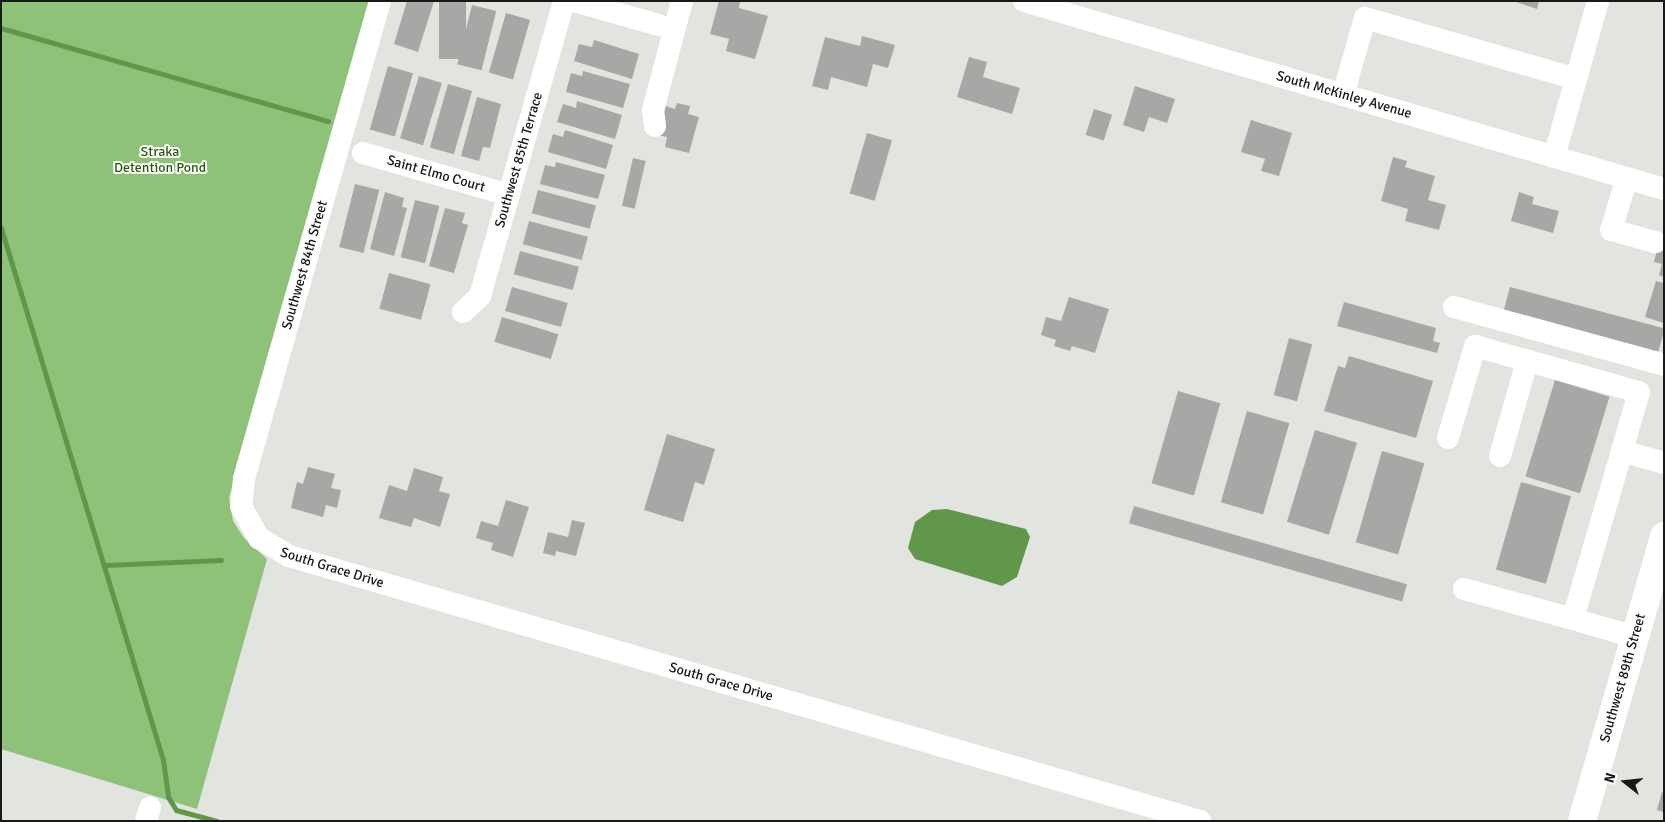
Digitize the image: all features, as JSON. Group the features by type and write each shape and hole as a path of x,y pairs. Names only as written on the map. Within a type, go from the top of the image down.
{"main road":[{"name":"Southwest 89th Street","path":"1582,821 1635,637 1660,566 1664,536"}],"street":[{"name":"Southwest 84th Street","path":"250,527 241,506 244,479 380,1"},
{"name":"Southwest 85th Terrace","path":"463,312 480,296 564,1"},
{"path":"574,1 658,25"},
{"path":"654,126 653,110 682,1"},
{"name":"South McKinley Avenue","path":"1024,1 1664,189"},
{"path":"1554,157 1598,1"},
{"path":"1343,95 1365,18 1576,79"},
{"name":"Saint Elmo Court","path":"363,153 509,195"},
{"path":"1627,178 1611,230 1654,242"},
{"path":"1454,306 1664,365"},
{"path":"1448,438 1474,346 1639,392 1573,620"},
{"path":"1500,456 1527,361"},
{"path":"1622,451 1664,463"},
{"name":"South Grace Drive","path":"250,527 269,547 289,556 1200,821"},
{"path":"1464,590 1635,637"}],"green space":[{"name":"Straka Detention Pond","path":"1,1 370,1 229,498 233,521 244,538 267,559 197,809 1,749"}],"shaded area":[{"path":"947,509 1026,529 1030,537 1017,577 1002,586 915,559 908,548 915,522 932,510"}],"building":[{"path":"407,1 434,1 418,52 394,44"},
{"path":"439,1 466,1 466,59 439,59"},
{"path":"719,1 740,1 739,8 768,16 755,59 726,51 729,39 710,34"},
{"path":"1513,1 1539,1 1537,9"},
{"path":"472,5 496,11 482,70 457,64"},
{"path":"506,13 530,20 513,79 489,73"},
{"path":"862,36 895,45 888,68 873,64 867,87 831,77 828,90 812,86 825,37 860,46"},
{"path":"594,40 639,54 632,79 574,61 579,44 592,47"},
{"path":"969,57 987,62 983,77 1020,88 1012,114 957,97"},
{"path":"388,66 413,73 395,137 370,129"},
{"path":"583,71 630,84 623,108 566,92 571,73 582,76"},
{"path":"419,76 442,83 423,145 400,138"},
{"path":"448,84 472,91 454,154 430,147"},
{"path":"1135,86 1175,99 1167,123 1149,117 1144,132 1123,125"},
{"path":"477,97 501,104 490,148 483,147 479,161 461,156"},
{"path":"577,101 622,115 615,139 557,122 563,104 576,108"},
{"path":"677,103 690,106 688,114 699,117 689,153 665,147 667,137 658,135 666,106 675,109"},
{"path":"1094,109 1112,115 1104,141 1086,135"},
{"path":"1251,120 1292,133 1279,176 1261,171 1265,159 1241,152"},
{"path":"565,130 613,145 606,169 548,152 553,134 563,137"},
{"path":"867,133 892,140 875,201 850,194"},
{"path":"1393,157 1407,161 1405,167 1435,176 1428,200 1446,205 1439,230 1405,221 1408,209 1381,201"},
{"path":"633,158 646,161 635,209 622,206"},
{"path":"556,162 605,175 598,199 540,184 545,165 555,167"},
{"path":"355,184 379,190 364,253 339,247"},
{"path":"538,190 596,206 590,229 532,213"},
{"path":"385,192 404,198 402,207 407,208 394,256 370,249"},
{"path":"1519,192 1534,197 1532,204 1559,211 1553,233 1511,221"},
{"path":"415,200 439,206 425,263 401,257"},
{"path":"445,208 465,213 462,223 468,225 454,273 429,266"},
{"path":"529,221 588,237 582,260 523,244"},
{"path":"1658,246 1664,248 1664,277 1659,275 1662,264 1654,262"},
{"path":"520,251 579,267 573,290 514,274"},
{"path":"389,273 431,284 421,320 379,309"},
{"path":"1656,281 1664,283 1664,323 1645,317"},
{"path":"512,287 568,303 561,327 505,311"},
{"path":"1510,287 1664,328 1658,352 1504,310"},
{"path":"1069,297 1109,309 1095,353 1072,346 1070,351 1054,346 1056,340 1041,335 1046,317 1061,321"},
{"path":"1344,302 1436,328 1433,341 1440,343 1437,353 1337,326"},
{"path":"502,317 558,334 551,359 494,342"},
{"path":"1289,338 1312,344 1297,401 1274,395"},
{"path":"1349,356 1433,381 1416,438 1324,411 1338,366 1345,368"},
{"path":"1555,380 1610,397 1580,493 1525,477"},
{"path":"1178,391 1220,403 1194,495 1152,483"},
{"path":"1247,411 1289,423 1263,514 1221,502"},
{"path":"1315,430 1357,443 1329,535 1287,522"},
{"path":"667,434 715,449 704,485 695,482 683,522 644,510"},
{"path":"1382,451 1424,463 1398,554 1356,542"},
{"path":"308,467 335,474 331,488 341,490 337,508 326,505 323,517 291,508 297,482 303,484"},
{"path":"414,468 443,477 439,491 450,494 440,527 414,518 411,527 379,518 389,485 407,491"},
{"path":"1521,482 1571,496 1546,584 1496,569"},
{"path":"506,500 529,507 513,557 491,550 493,543 476,538 481,521 498,526"},
{"path":"1134,506 1407,584 1402,602 1129,523"},
{"path":"572,520 585,523 576,556 556,551 555,556 543,553 548,532 568,537"},
{"path":"1662,792 1664,793 1664,812 1657,810"}],"waterway":[{"path":"1,28 328,121"},
{"path":"1,228 163,760 168,797 176,810 217,821"},
{"path":"106,565 221,560"}]}
